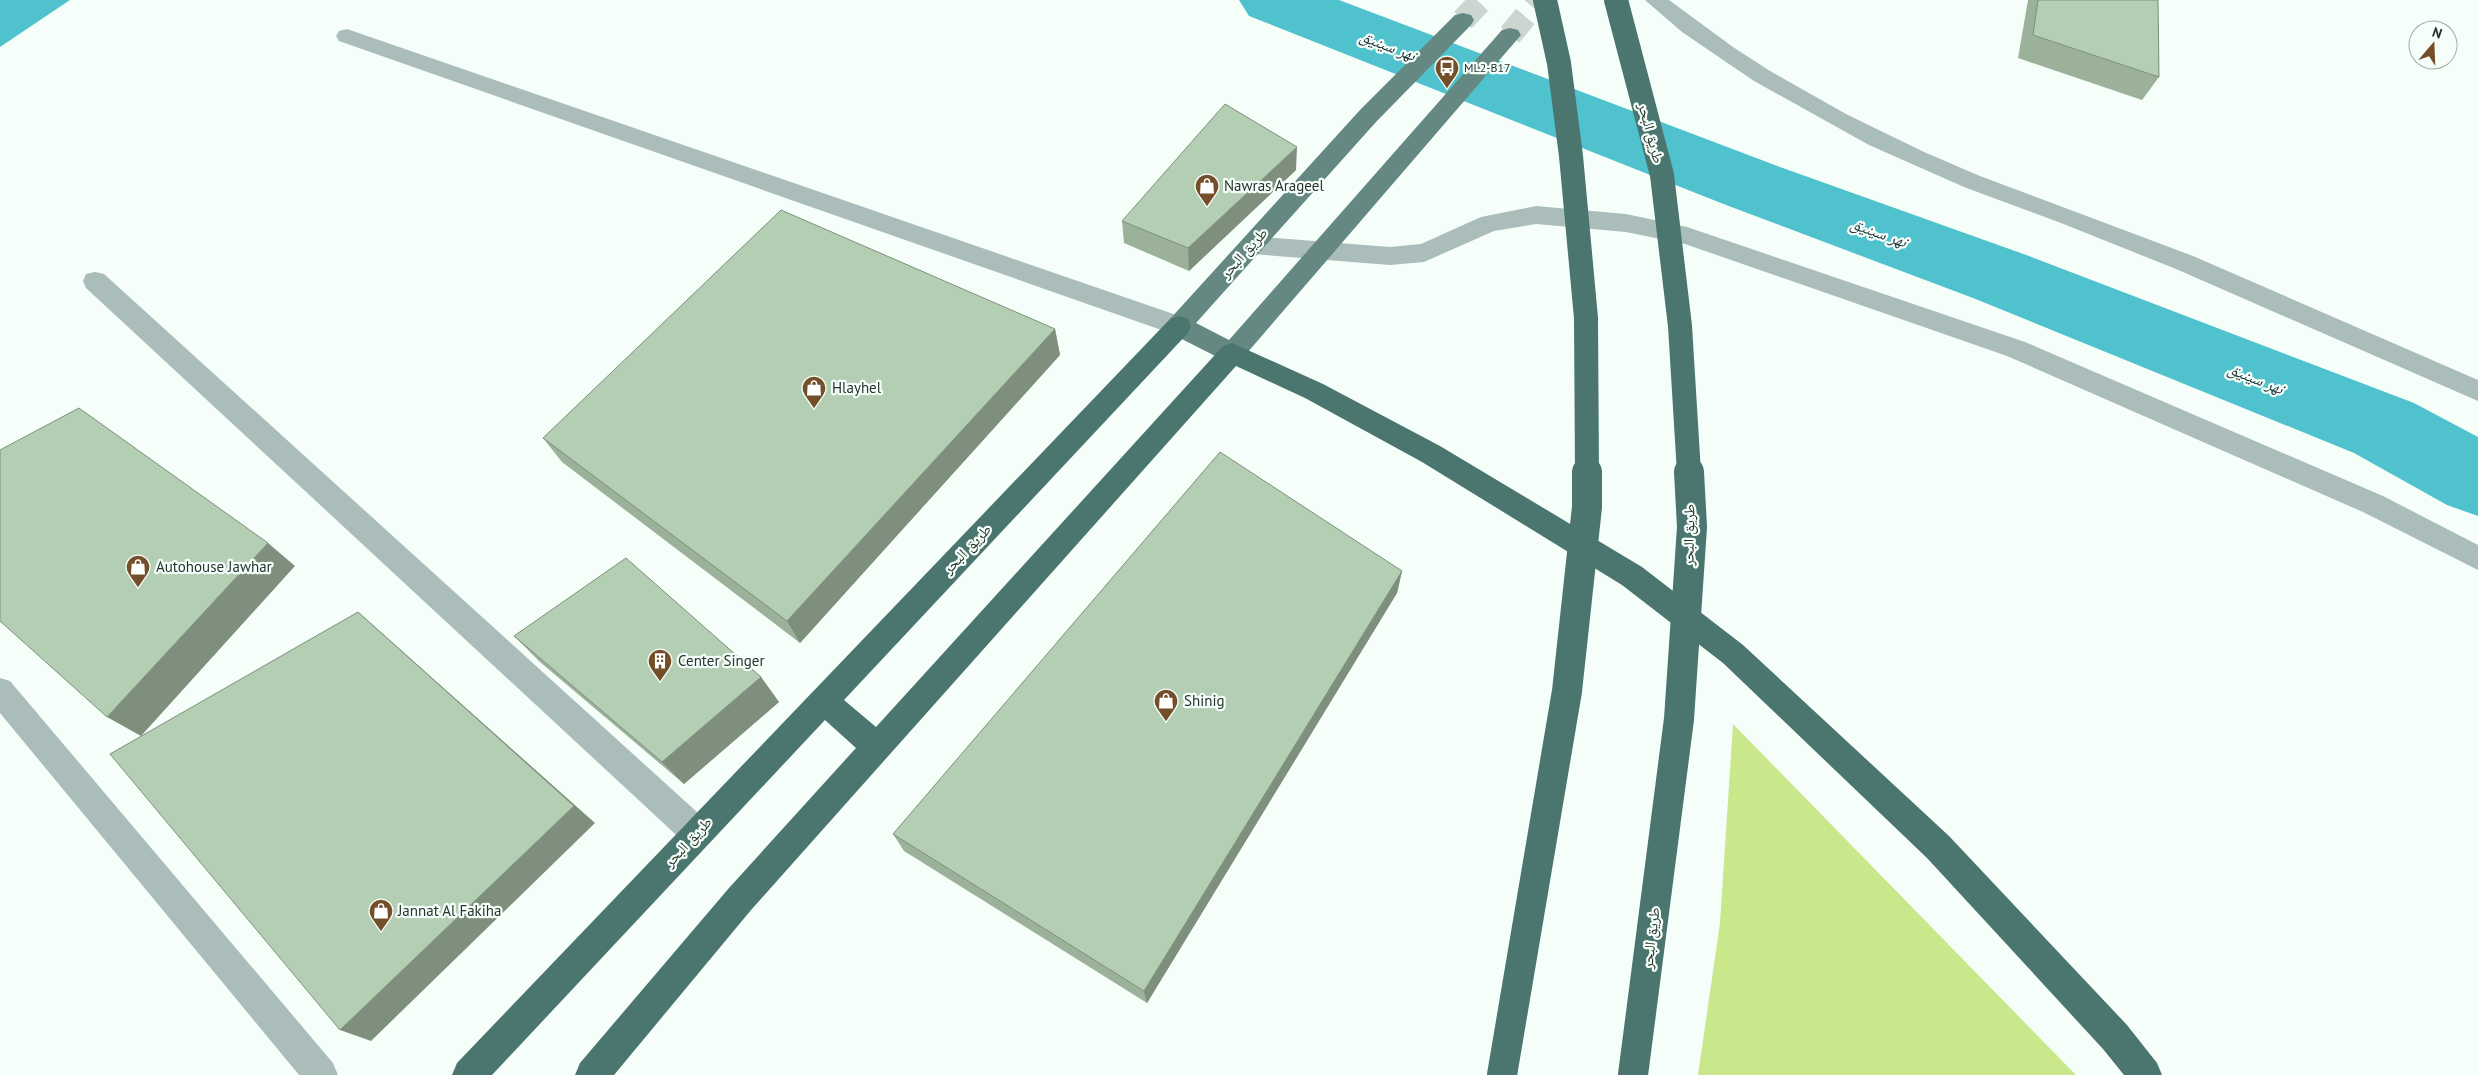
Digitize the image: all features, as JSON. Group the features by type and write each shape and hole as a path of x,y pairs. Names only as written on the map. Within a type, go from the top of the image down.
{"highway":[{"path":"1502,1075 1567,691 1587,507 1586,318 1571,156 1559,63 1545,0"},
{"name":"طريق البحر","path":"1616,0 1662,175 1680,326 1692,527 1679,720 1633,1075"},
{"name":"طريق البحر","path":"469,1075 1179,326"},
{"path":"592,1075 740,899 1232,353 1314,391 1431,454 1632,576 1733,654 1938,847 2115,1038 2145,1075"},
{"path":"823,700 877,748"}],"main road":[{"name":"طريق البحر","path":"1179,326 1368,116 1463,20"},
{"path":"1179,326 1232,353 1510,35"}],"street":[{"path":"1656,0 1685,24 1762,75 1820,110 1880,141 1957,175 2084,222 2226,280 2478,391"},
{"path":"347,36 1179,326"},
{"path":"1252,244 1321,252 1390,256 1424,253 1488,222 1536,215 1626,223 1688,236 2016,349 2373,504 2478,558"},
{"path":"95,281 697,833"},
{"path":"0,691 321,1075"}],"green space":[{"path":"1733,724 2076,1075 1698,1075 1720,923"}],"water":[{"path":"0,0 70,0 0,47"}],"building":[{"path":"2038,0 2158,0 2159,77 2033,35"},
{"name":"Nawras Arageel","path":"1225,104 1297,147 1188,248 1122,221"},
{"name":"Hlayhel","path":"781,210 1055,329 787,621 543,438"},
{"name":"Autohouse Jawhar","path":"79,408 268,543 107,717 0,621 0,450"},
{"name":"Shinig","path":"1220,452 1402,571 1144,991 893,834"},
{"name":"Center Singer","path":"626,558 761,677 662,762 514,636"},
{"name":"Jannat Al Fakiha","path":"358,612 574,806 340,1030 110,754"}],"waterway":[{"name":"نهر سينيق","path":"1273,0 1753,186 2001,277 2384,428 2478,479"}],"tunnel":[{"path":"1463,20 1482,0"},
{"path":"1510,35 1539,0"}],"place":[{"name":"ML2-B17","path":"1447,89"},
{"name":"Nawras Arageel","path":"1207,207"},
{"name":"Hlayhel","path":"814,409"},
{"name":"Autohouse Jawhar","path":"138,588"},
{"name":"Center Singer","path":"660,682"},
{"name":"Shinig","path":"1166,722"},
{"name":"Jannat Al Fakiha","path":"381,932"}]}
